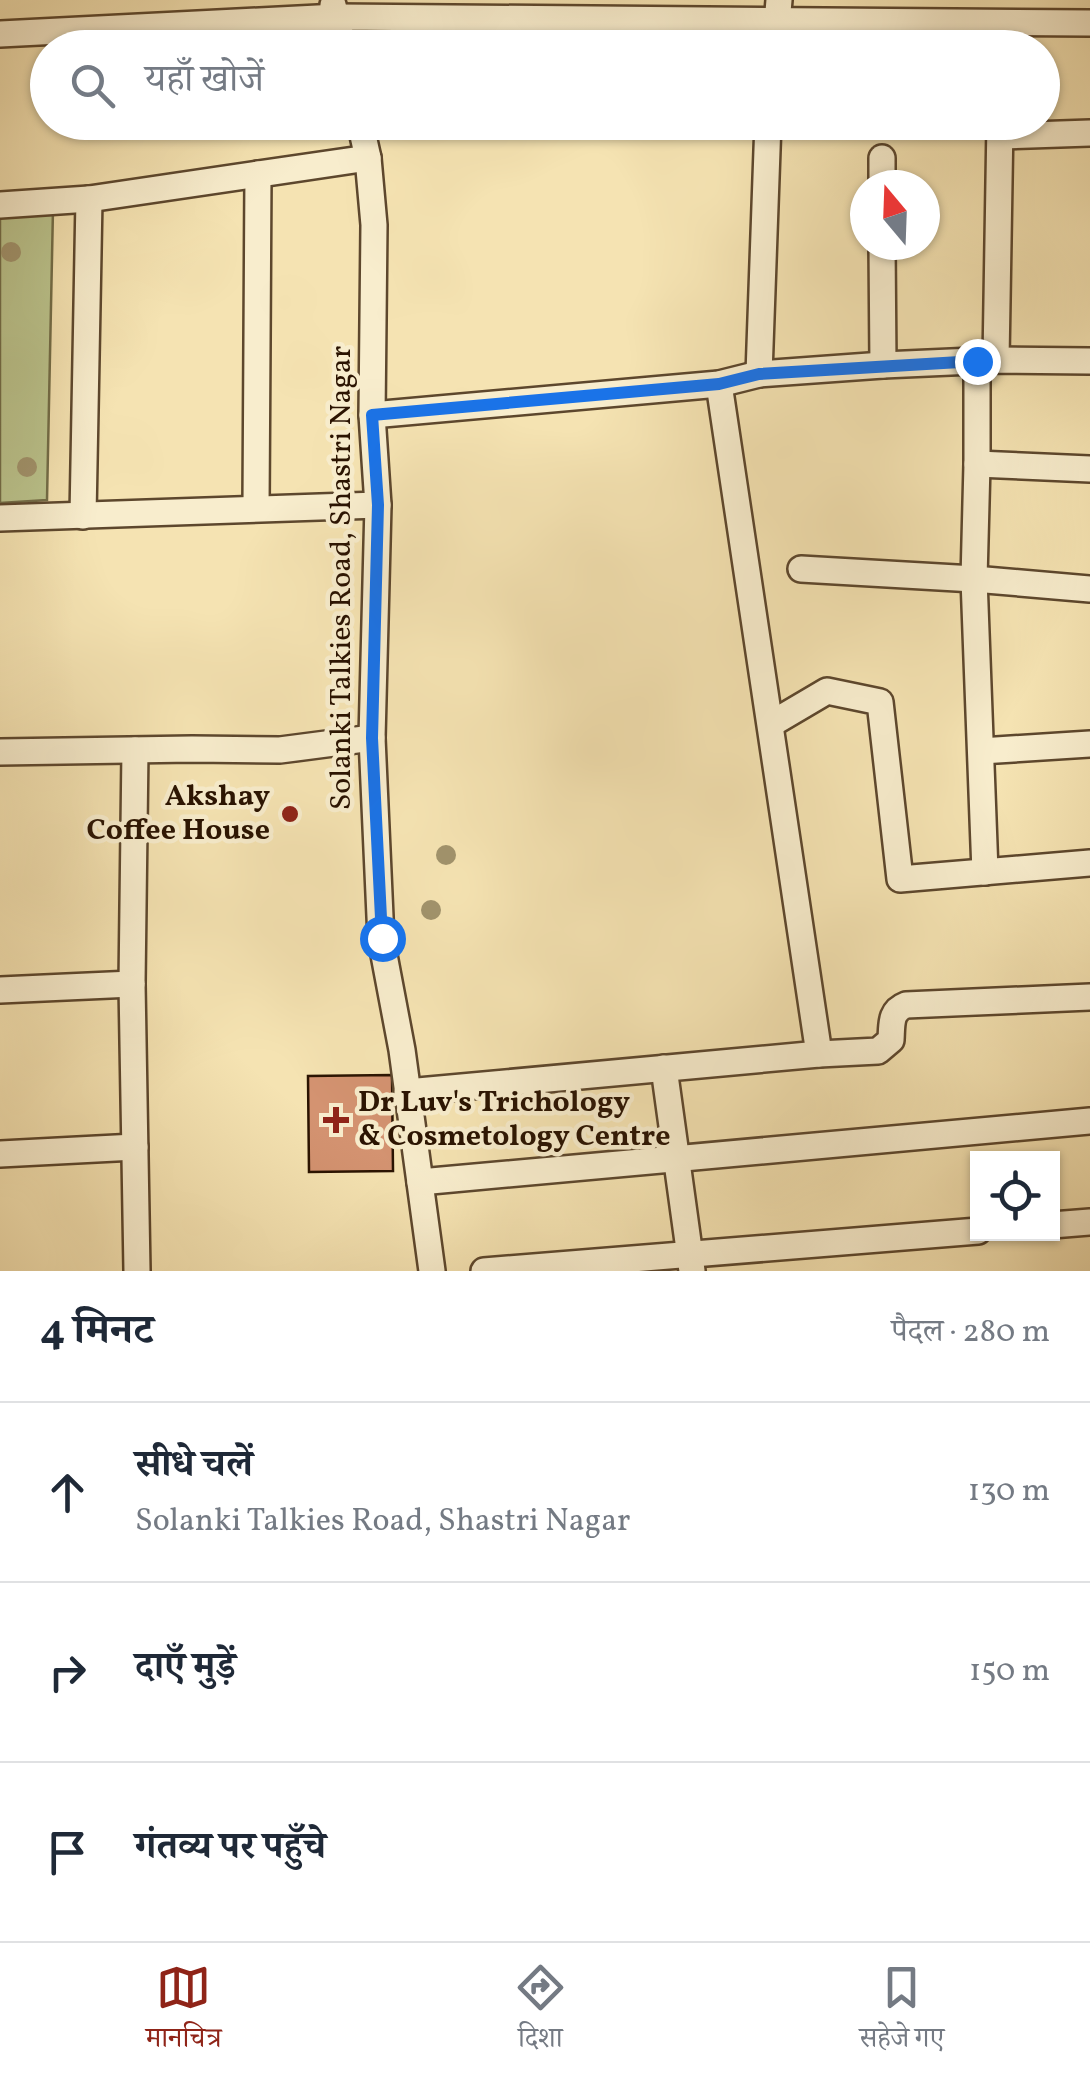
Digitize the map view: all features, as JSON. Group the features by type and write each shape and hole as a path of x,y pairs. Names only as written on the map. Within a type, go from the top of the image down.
{"street":[{"path":"51,30 334,8 936,11 988,30"},
{"path":"1020,30 1074,15"},
{"path":"0,34 30,32"},
{"path":"1060,132 1090,133"},
{"name":"Solanki Talkies Road, Shastri Nagar","path":"364,140 374,224 372,415 378,505 372,738 382,938 432,1271"},
{"path":"759,374 767,140"},
{"path":"986,872 974,579 999,140"},
{"path":"0,205 88,199 368,158"},
{"path":"882,158 882,170"},
{"path":"256,508 258,174"},
{"path":"83,516 88,199"},
{"path":"882,260 883,365"},
{"path":"372,415 719,384 759,374 986,360 1090,361"},
{"path":"719,384 819,1054"},
{"path":"978,464 1090,469"},
{"path":"0,518 378,505"},
{"path":"801,569 1090,589"},
{"path":"771,724 827,691 880,702 900,879 1090,863"},
{"path":"0,752 280,750 372,738"},
{"path":"981,751 1090,744"},
{"path":"135,750 132,984 137,1271"},
{"path":"0,990 132,984"},
{"path":"408,1092 819,1054 878,1052 891,1040 897,1009 906,1005 1090,997"},
{"path":"664,1068 691,1262"},
{"path":"420,1182 1090,1121"},
{"path":"0,1154 135,1148"},
{"path":"1060,1224 1090,1222"},
{"path":"484,1271 691,1262 970,1232"}],"green space":[{"path":"53,209 47,500 0,503 0,215"}],"building":[{"path":"392,1075 393,1171 309,1172 308,1076"}],"place":[{"name":"Akshay Coffee House","path":"290,814"},
{"name":"Dr Luv's Trichology & Cosmetology Centre","path":"336,1120"}],"route":[{"path":"382,938 372,738 378,505 372,415 719,384 759,374 977,361"}]}
